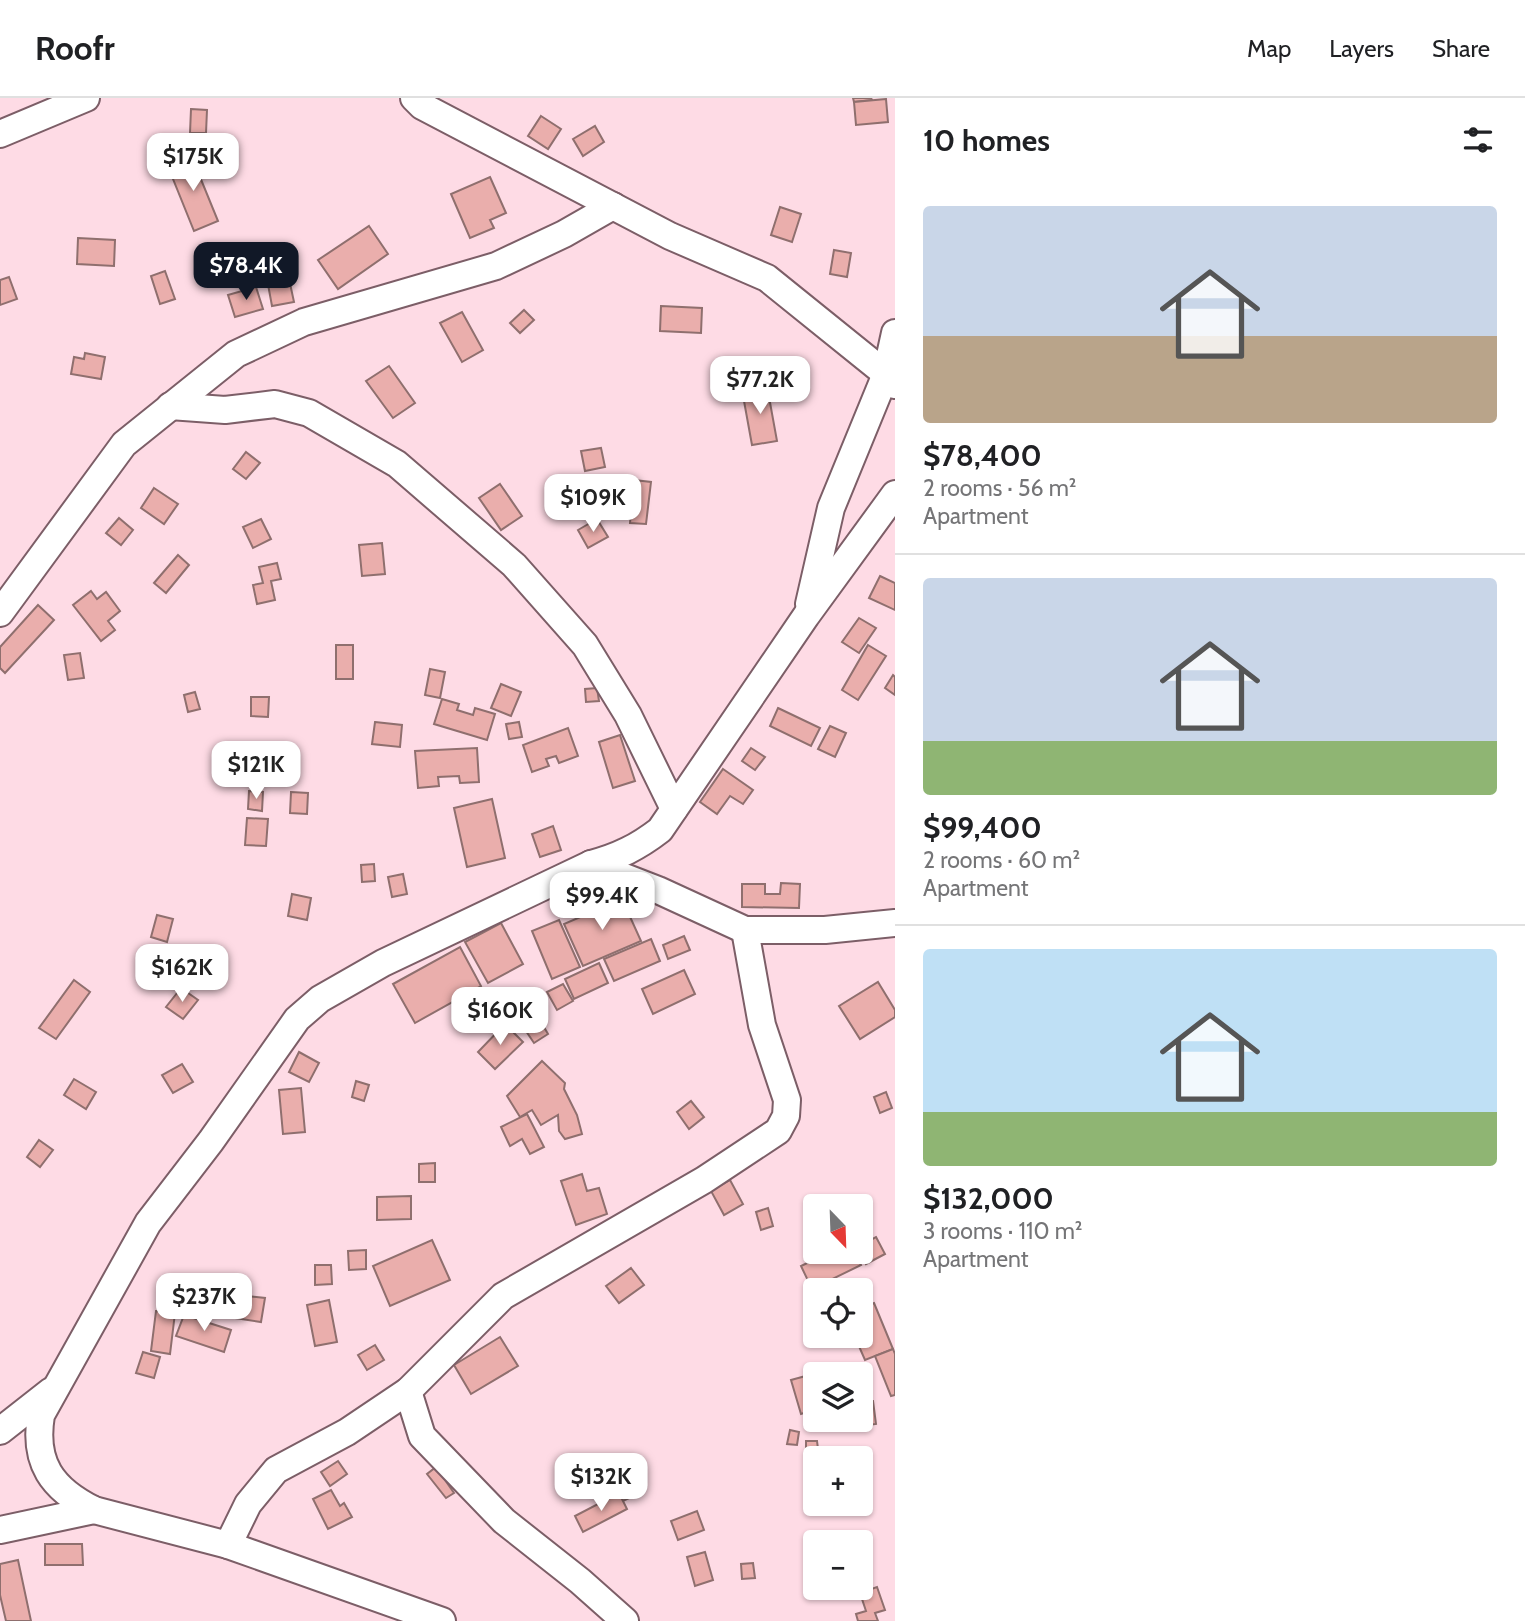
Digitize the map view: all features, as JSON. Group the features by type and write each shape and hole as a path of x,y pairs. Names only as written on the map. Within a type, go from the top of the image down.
{"street":[{"path":"0,134 86,98"},
{"path":"414,98 422,106 670,236 767,278 890,379"},
{"path":"0,613 124,444 236,354 304,322 496,266 564,234 613,206"},
{"path":"806,616 831,509 890,379 895,333"},
{"path":"170,406 225,410 275,404 309,413 397,464 514,565 585,645 628,715 674,809"},
{"path":"442,1621 228,1545 94,1510 74,1500 57,1486 46,1470 37,1435 41,1415 148,1223 211,1141 298,1019 320,999 371,969 591,864 639,846 660,830 806,616 895,494"},
{"path":"591,864 658,890 745,930 825,930 895,923"},
{"path":"228,1545 248,1504 276,1470 347,1432 408,1391 503,1296 704,1180 778,1131 786,1116 787,1100 762,1025 745,930"},
{"path":"0,1431 55,1387"},
{"path":"408,1391 422,1436 504,1521 580,1581 625,1621"},
{"path":"0,1530 94,1510"}],"building":[{"path":"853,98 871,98 872,100 854,102"},
{"path":"886,99 888,122 856,125 854,102"},
{"path":"191,109 207,110 206,133 190,133"},
{"path":"541,116 561,129 548,149 528,136"},
{"path":"595,126 604,142 583,156 573,139"},
{"path":"191,155 218,221 194,231 167,164"},
{"path":"490,177 506,213 490,220 494,228 470,238 451,194"},
{"path":"780,207 801,214 792,242 771,235"},
{"path":"369,226 388,254 338,289 318,260"},
{"path":"78,238 115,240 114,266 77,264"},
{"path":"834,250 851,253 847,277 830,274"},
{"path":"165,271 175,299 160,304 151,276"},
{"path":"288,274 294,302 272,306 267,279"},
{"path":"9,277 17,299 0,305 0,280"},
{"path":"256,287 263,309 235,317 228,295"},
{"path":"661,306 702,308 701,333 660,331"},
{"path":"524,310 534,320 520,333 510,323"},
{"path":"462,312 483,350 462,362 440,323"},
{"path":"85,353 105,357 101,379 71,374 74,357 84,359"},
{"path":"389,366 415,403 393,418 366,381"},
{"path":"767,386 777,441 752,445 742,390"},
{"path":"601,448 605,467 585,471 581,451"},
{"path":"246,452 260,463 246,479 233,469"},
{"path":"634,480 651,482 646,524 630,523"},
{"path":"500,484 522,516 501,530 479,498"},
{"path":"154,488 178,504 164,524 141,508"},
{"path":"119,518 133,530 121,545 106,533"},
{"path":"261,519 271,539 253,548 243,527"},
{"path":"597,519 608,537 588,548 578,530"},
{"path":"382,543 385,574 362,576 359,545"},
{"path":"178,555 189,565 166,593 154,583"},
{"path":"277,563 281,579 271,581 275,600 257,604 253,585 263,583 259,567"},
{"path":"880,576 895,583 895,610 869,598"},
{"path":"91,591 97,599 106,592 120,611 108,621 115,630 101,641 73,605"},
{"path":"38,605 54,620 5,673 0,668 0,647"},
{"path":"859,618 876,628 859,653 842,642"},
{"path":"336,645 353,645 353,679 336,679"},
{"path":"868,645 886,656 858,700 842,690"},
{"path":"80,653 84,678 68,680 64,655"},
{"path":"430,669 445,672 440,698 425,695"},
{"path":"893,675 895,677 895,695 885,688"},
{"path":"501,684 521,692 511,716 491,708"},
{"path":"597,688 599,701 586,702 585,689"},
{"path":"195,692 200,709 188,712 184,695"},
{"path":"251,697 269,697 268,717 251,716"},
{"path":"442,699 459,704 457,710 473,715 475,708 495,714 487,740 434,724"},
{"path":"778,708 820,728 811,746 770,726"},
{"path":"375,722 402,725 400,747 372,744"},
{"path":"519,722 522,737 509,739 506,724"},
{"path":"830,726 846,733 835,757 818,749"},
{"path":"568,728 578,756 559,763 556,756 546,759 549,766 532,772 523,745"},
{"path":"620,735 635,781 613,788 599,742"},
{"path":"477,748 479,782 460,783 459,776 438,777 439,786 418,788 415,751"},
{"path":"751,748 765,757 755,770 742,761"},
{"path":"723,769 753,790 743,804 730,796 717,814 700,802"},
{"path":"249,791 263,792 262,811 248,809"},
{"path":"291,792 308,793 307,814 290,813"},
{"path":"492,799 505,858 467,867 454,808"},
{"path":"247,818 268,819 266,846 245,845"},
{"path":"553,826 561,850 540,857 532,834"},
{"path":"374,864 375,881 362,882 361,865"},
{"path":"403,874 407,894 392,897 388,877"},
{"path":"781,883 800,884 799,908 742,907 742,884 765,884 765,894 780,894"},
{"path":"292,894 311,898 307,920 288,916"},
{"path":"622,899 641,941 583,966 564,924"},
{"path":"157,915 173,919 167,942 151,937"},
{"path":"559,920 580,967 552,979 532,931"},
{"path":"501,923 523,964 488,983 465,942"},
{"path":"684,936 690,950 668,959 663,945"},
{"path":"651,939 660,961 614,981 604,959"},
{"path":"460,947 481,986 415,1023 393,984"},
{"path":"599,963 608,983 574,999 565,979"},
{"path":"684,970 695,994 653,1014 642,989"},
{"path":"74,980 90,992 56,1039 39,1028"},
{"path":"878,982 895,1010 895,1017 860,1039 839,1006"},
{"path":"563,984 573,1001 557,1010 547,992"},
{"path":"181,988 198,1000 183,1019 166,1007"},
{"path":"541,1022 548,1034 534,1043 526,1031"},
{"path":"505,1024 523,1042 495,1069 478,1052"},
{"path":"299,1052 319,1063 309,1082 289,1072"},
{"path":"542,1061 565,1083 564,1089 577,1115 582,1134 565,1139 559,1131 558,1115 541,1125 532,1110 520,1117 507,1096"},
{"path":"182,1064 193,1082 173,1093 162,1075"},
{"path":"74,1079 96,1092 86,1109 64,1095"},
{"path":"356,1081 369,1085 364,1101 352,1097"},
{"path":"301,1088 305,1132 283,1134 279,1090"},
{"path":"886,1092 892,1108 880,1113 874,1097"},
{"path":"691,1101 704,1117 689,1129 677,1112"},
{"path":"527,1114 544,1147 530,1154 522,1139 510,1146 501,1127"},
{"path":"39,1140 53,1150 40,1167 27,1157"},
{"path":"435,1163 435,1182 419,1182 419,1164"},
{"path":"582,1174 587,1191 599,1188 607,1214 576,1225 561,1181"},
{"path":"730,1180 743,1204 724,1215 711,1191"},
{"path":"411,1196 411,1219 377,1220 377,1197"},
{"path":"768,1208 773,1226 761,1230 756,1212"},
{"path":"876,1237 885,1254 873,1260 873,1239"},
{"path":"432,1240 450,1280 390,1306 373,1266"},
{"path":"366,1250 366,1269 349,1270 348,1251"},
{"path":"315,1265 331,1265 332,1284 315,1285"},
{"path":"861,1265 834,1278 807,1278 801,1266"},
{"path":"631,1268 644,1285 619,1303 606,1286"},
{"path":"230,1286 248,1289 247,1296 265,1298 261,1322 202,1313 206,1287 229,1290"},
{"path":"329,1300 337,1342 315,1346 307,1305"},
{"path":"873,1303 893,1349 865,1360 860,1348 873,1348"},
{"path":"156,1311 175,1313 170,1354 151,1351"},
{"path":"184,1315 231,1330 224,1352 176,1336"},
{"path":"500,1337 518,1366 471,1394 454,1365"},
{"path":"375,1345 384,1360 367,1370 358,1355"},
{"path":"893,1349 895,1395 891,1396 875,1356"},
{"path":"143,1352 160,1357 154,1378 136,1373"},
{"path":"803,1377 801,1414 791,1380"},
{"path":"873,1401 876,1424 873,1424"},
{"path":"790,1430 799,1432 797,1445 787,1444"},
{"path":"806,1441 817,1441 818,1446 806,1446"},
{"path":"338,1461 347,1474 330,1486 321,1472"},
{"path":"626,1466 640,1493 623,1501 610,1474"},
{"path":"436,1467 454,1493 446,1498 427,1474"},
{"path":"331,1490 340,1506 344,1503 352,1517 328,1529 313,1499"},
{"path":"619,1493 627,1509 583,1532 575,1516"},
{"path":"697,1511 704,1530 678,1540 671,1521"},
{"path":"45,1544 82,1544 83,1565 45,1565"},
{"path":"705,1552 713,1580 695,1586 687,1557"},
{"path":"18,1560 31,1621 6,1621 0,1595 0,1564"},
{"path":"753,1563 755,1578 742,1579 741,1564"},
{"path":"877,1587 885,1610 875,1613 878,1621 858,1621 856,1614 866,1611 862,1600 873,1600 873,1588"}]}
